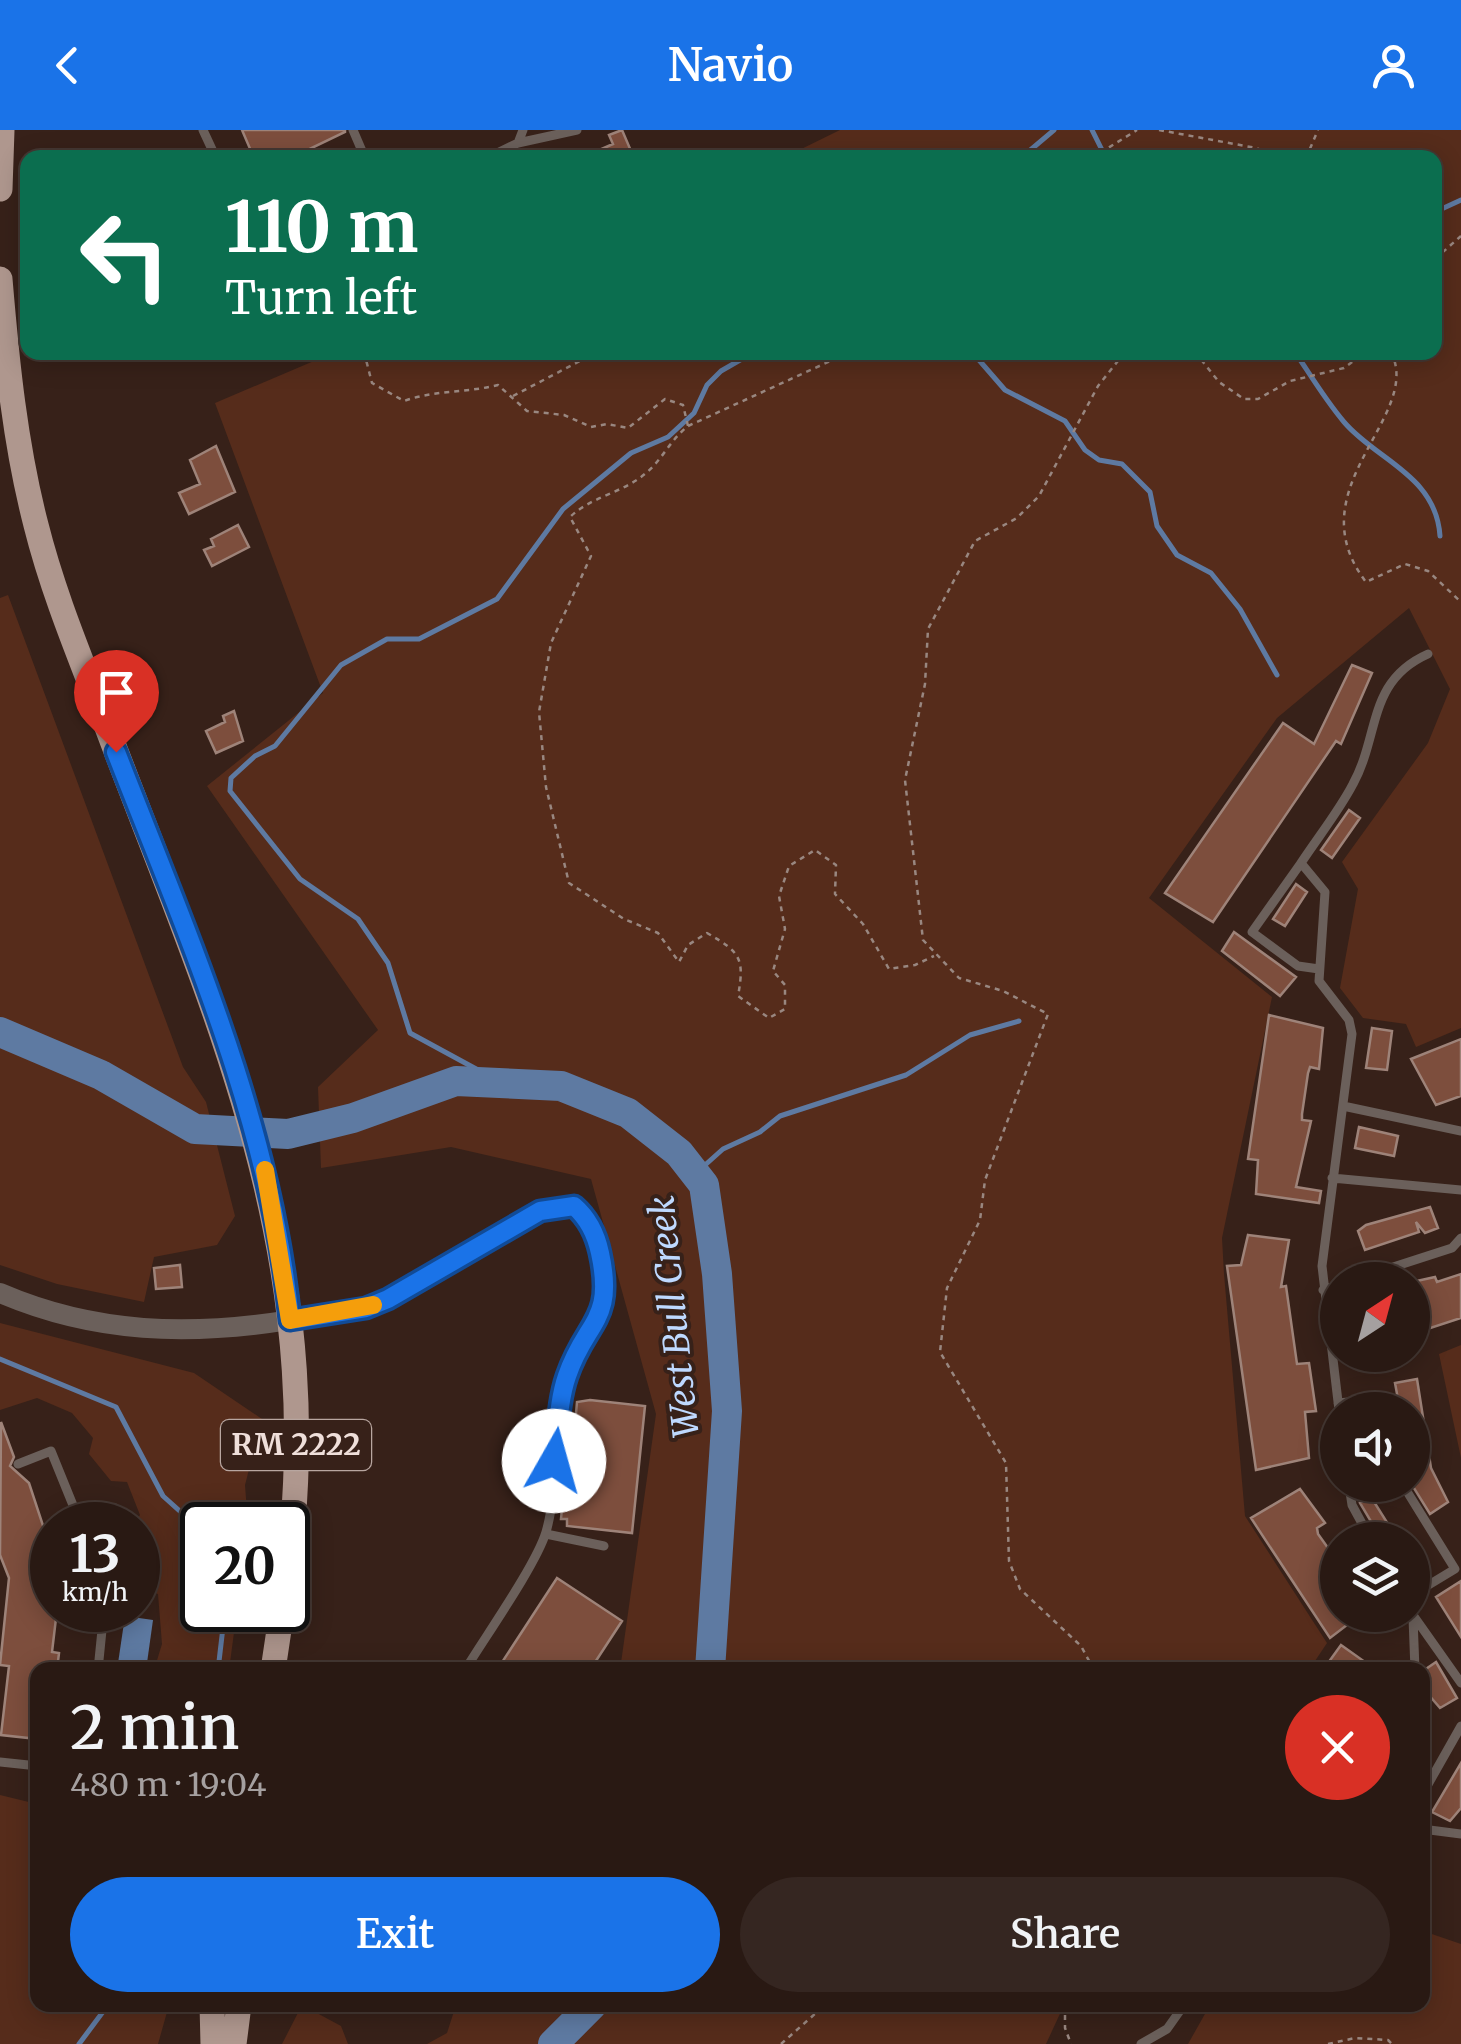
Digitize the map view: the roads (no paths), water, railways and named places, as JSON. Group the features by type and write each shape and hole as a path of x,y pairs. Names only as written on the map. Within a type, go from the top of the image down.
{"main road":[{"path":"0,189 2,130"},
{"name":"RM 2222","path":"0,279 10,400 36,526 68,627 236,1066 276,1224 290,1320 296,1467 293,1502"},
{"path":"274,1662 279,1632"}],"street":[{"path":"0,1293 55,1314 120,1328 235,1329 290,1320"}],"lane":[{"path":"518,143 522,130"},
{"path":"504,150 518,143 578,130"},
{"path":"1318,969 1298,966 1252,932 1353,785 1369,733 1396,673 1428,654"},
{"path":"1301,862 1325,892 1318,969 1321,988 1351,1027 1325,1262"},
{"path":"1343,1106 1461,1131"},
{"path":"1332,1178 1461,1190"},
{"path":"290,1320 366,1308 388,1299 540,1211 574,1206 584,1214 597,1238 607,1285 598,1322 563,1388 546,1534 470,1662"},
{"path":"1409,1262 1452,1248 1461,1238"},
{"path":"18,1464 51,1451 72,1502"},
{"path":"1430,1528 1455,1568 1430,1584"},
{"path":"546,1534 604,1546"},
{"path":"99,1662 102,1632"},
{"path":"1414,1632 1415,1662"},
{"path":"1425,1632 1461,1684"},
{"path":"1430,1782 1461,1726"},
{"path":"0,1762 30,1765"},
{"path":"1430,1830 1461,1834"},
{"path":"1141,2044 1166,2029 1179,2012"}],"water":[{"path":"123,1632 151,1632 147,1662 118,1662"}],"waterway":[{"path":"1030,150 1054,130"},
{"path":"1092,130 1102,150"},
{"path":"1442,209 1461,200"},
{"path":"502,1083 410,1033 388,963 358,919 300,879 230,791 231,778 255,756 275,746 341,665 387,639 419,639 497,599 563,509 631,453 668,437 694,413 707,385 740,360"},
{"path":"979,360 1005,390 1065,421 1085,450 1099,460 1122,464 1150,492 1157,526 1177,555 1211,573 1240,609 1277,675"},
{"path":"1300,360 1344,422 1402,470 1428,498 1440,536"},
{"path":"695,1174 723,1149 760,1132 780,1116 906,1075 970,1035 1019,1021"},
{"name":"West Bull Creek","path":"0,1032 101,1075 195,1129 288,1134 353,1118 456,1081 561,1086 628,1113 679,1153 704,1185 717,1274 727,1411 711,1662"},
{"path":"0,1359 116,1407 163,1496 180,1511"},
{"path":"219,1662 222,1632"},
{"path":"79,2044 103,2012"},
{"name":"West Bull Creek","path":"553,2044 585,2012"}]}
